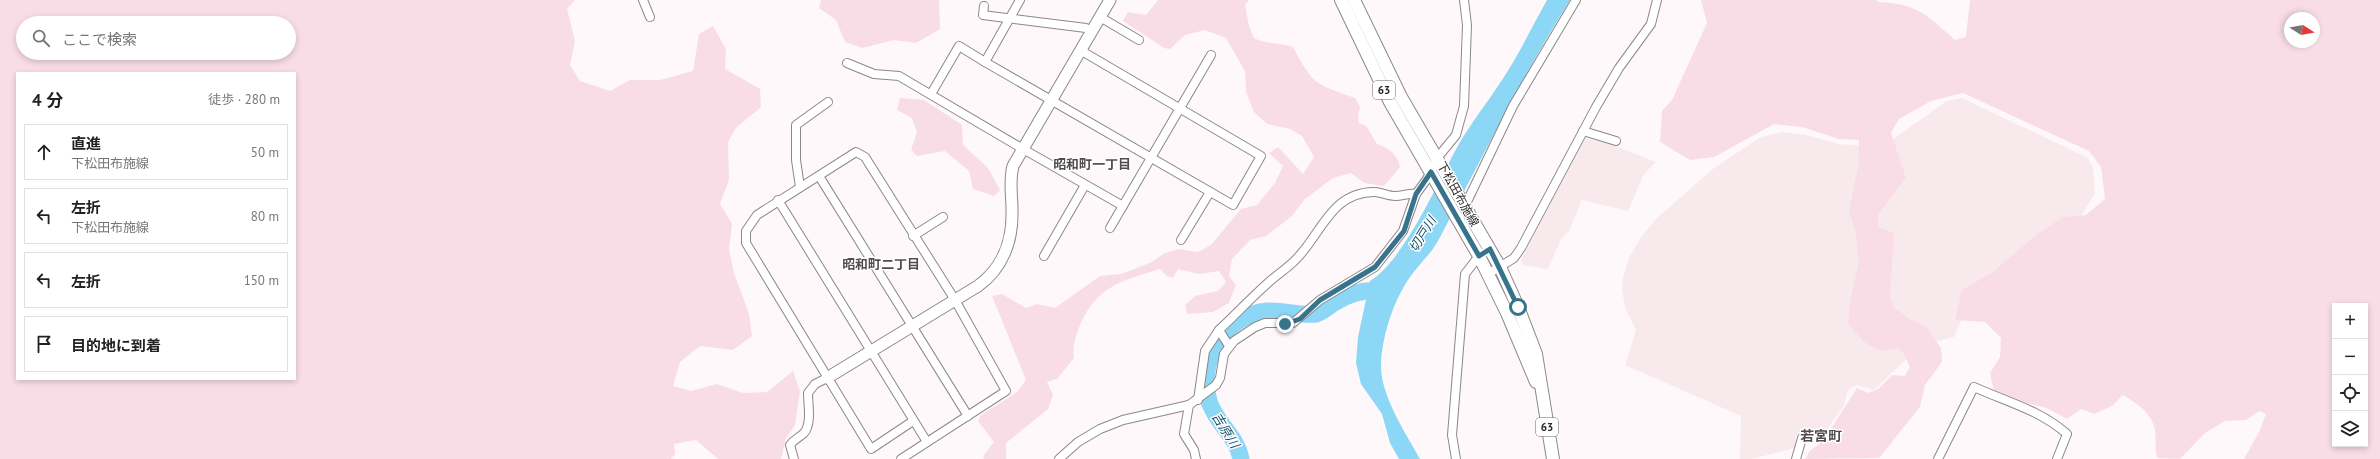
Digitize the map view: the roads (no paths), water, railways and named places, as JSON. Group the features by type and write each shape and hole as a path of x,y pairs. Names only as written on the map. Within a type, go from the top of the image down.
{"main road":[{"name":"下松田布施線","path":"1341,0 1390,102 1433,174 1461,207"},
{"name":"下松田布施線","path":"1354,0 1401,97 1439,160 1484,252 1488,274 1542,396"},
{"name":"下松田布施線","path":"1484,252 1500,267 1536,354 1553,459"}],"street":[{"path":"643,0 650,17"},
{"path":"985,62 1020,0"},
{"path":"794,459 790,446 794,439 804,434 808,426 808,393 815,384 828,378 871,352 988,279 999,266 1008,246 1012,211 1010,177 1013,166 1110,0"},
{"path":"1059,459 1078,442 1100,429 1123,420 1189,405 1199,399 1216,385 1220,378 1224,354 1229,346 1255,327 1265,323 1293,323 1300,319 1310,308 1375,267 1404,231 1416,194 1433,174 1439,160 1456,135 1464,106 1467,25 1464,0"},
{"path":"1461,207 1513,106 1576,0"},
{"path":"1488,274 1514,258 1521,248 1583,131 1619,68 1651,24 1656,11 1657,0"},
{"path":"984,6 982,15 1086,28 1092,31"},
{"path":"1100,17 1139,40"},
{"path":"930,94 958,46 1233,205 1261,156 1080,50"},
{"path":"1110,228 1210,55"},
{"path":"847,63 874,74 899,76 1123,206"},
{"path":"800,187 796,160 796,125 828,102"},
{"path":"1583,131 1616,141"},
{"path":"901,459 1006,391 955,300 913,236 865,157 856,152 778,200 757,215 746,231 746,243 871,449 913,421"},
{"path":"819,176 914,325 968,416"},
{"path":"1044,256 1085,185"},
{"path":"1181,240 1210,192"},
{"path":"1199,399 1205,351 1219,330 1268,283 1299,257 1320,226 1349,197 1375,192 1395,196 1410,193 1416,194"},
{"path":"778,200 927,442"},
{"path":"913,236 943,216"},
{"path":"1456,459 1452,436 1465,274 1484,252"},
{"path":"1219,330 1229,346"},
{"path":"1938,459 1974,387 2029,409 2054,423 2067,434 2057,459"},
{"path":"1189,405 1184,434 1194,450 1196,459"},
{"path":"1796,459 1802,438"}],"water":[{"name":"切戸川","path":"1547,0 1570,0 1518,89 1438,241 1432,251 1413,272 1404,286 1390,317 1382,351 1381,374 1394,412 1420,459 1399,459 1390,443 1382,414 1361,384 1356,363 1358,337 1370,281 1394,258 1406,241 1460,143 1510,68"}],"waterway":[{"name":"吉原川","path":"1241,459 1235,443 1216,416 1209,401 1206,386 1207,371 1211,356 1217,343 1238,321 1252,314 1267,311 1316,314 1351,295 1368,291 1380,291"}],"district":[{"name":"昭和町一丁目","path":"1092,164"},
{"name":"昭和町二丁目","path":"881,264"},
{"name":"若宮町","path":"1821,436"}]}
